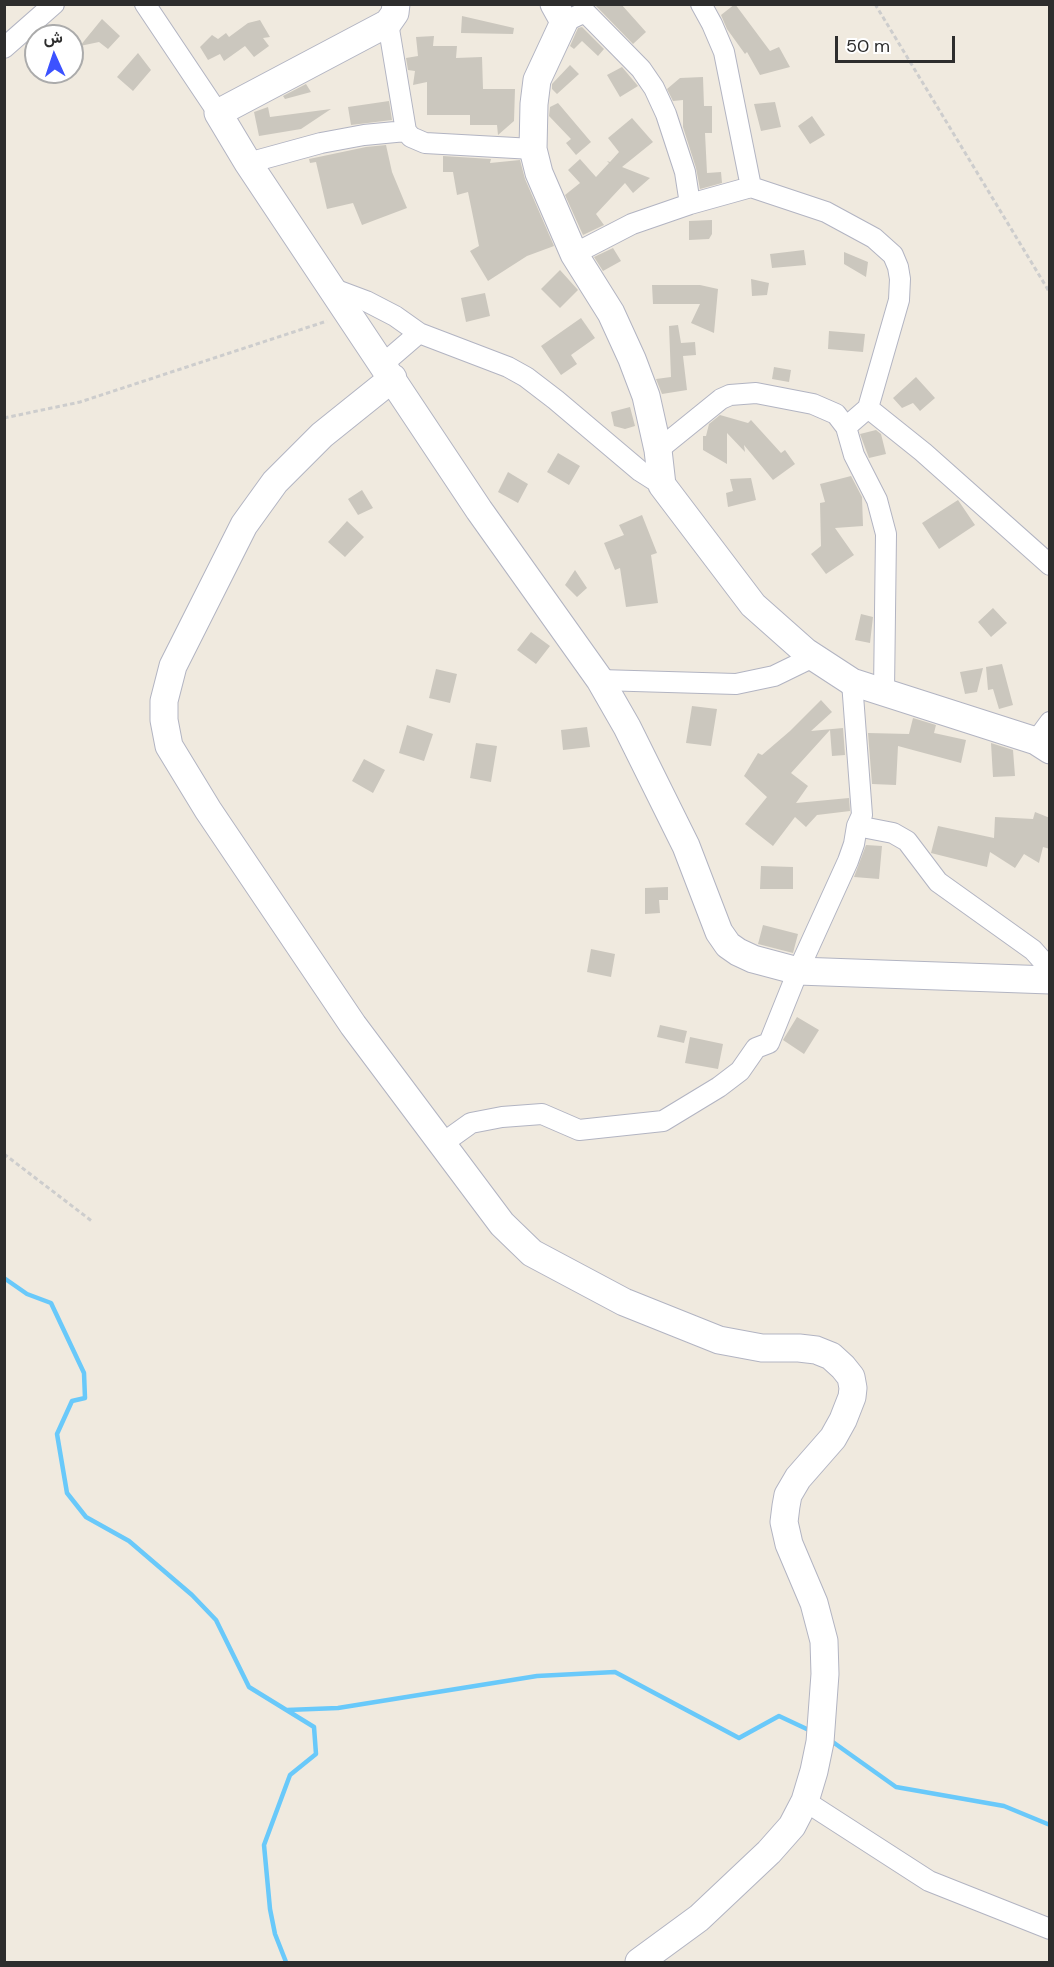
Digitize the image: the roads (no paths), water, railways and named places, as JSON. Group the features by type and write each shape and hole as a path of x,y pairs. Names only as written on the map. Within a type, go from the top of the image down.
{"street":[{"path":"4,48 54,4"},
{"path":"145,4 479,510 600,680 627,727 686,846 719,932 728,945 753,959 798,971 1050,980"},
{"path":"701,4 724,52 751,187"},
{"path":"218,113 392,11 406,131 411,137 425,143 532,149"},
{"path":"662,485 658,450 646,396 633,359 611,314 574,254 539,173 532,149 537,80 573,11 641,69 654,88 678,145 690,204"},
{"path":"248,163 321,142 406,131"},
{"path":"574,254 632,224 690,204 751,187 826,212 874,238 893,255 900,279 899,300 868,408 846,427"},
{"path":"334,289 366,301 419,333 508,367 556,399 640,471 662,485 753,605 813,657 852,682 1045,738"},
{"path":"419,333 388,371 274,482 244,525 172,666 164,701 164,720 176,760 353,1025 502,1224 532,1253 624,1302 719,1340 762,1348 816,1350 831,1356 851,1377 852,1397 843,1420 833,1438 798,1478 789,1496 784,1522 789,1544 814,1604 824,1641 825,1674 820,1742 804,1801 792,1826 769,1852 699,1918 639,1962"},
{"path":"658,450 721,399 742,393 756,393 813,404 836,414 846,427 854,455 877,500 886,534 884,691"},
{"path":"868,408 923,452 1050,565"},
{"path":"600,680 736,684 774,676 813,657"},
{"path":"443,1143 471,1123 502,1117 542,1114 579,1130 663,1121 719,1087 740,1071 756,1048 769,1043 798,971 848,861 862,814 852,682"},
{"path":"857,825 893,833 907,841 938,882 1033,950 1050,969"},
{"path":"804,1801 929,1881 1050,1929"}],"waterway":[{"path":"4,1278 27,1294 51,1303 84,1373 85,1398 72,1401 57,1434 67,1493 86,1517 129,1541 192,1595 216,1620 249,1687 314,1727 316,1754 290,1775 264,1845 270,1909 275,1934 286,1962"},
{"path":"287,1710 338,1708 537,1676 615,1672 739,1738 779,1716 811,1731"},
{"path":"830,1740 896,1787 1004,1806 1050,1825"}]}
